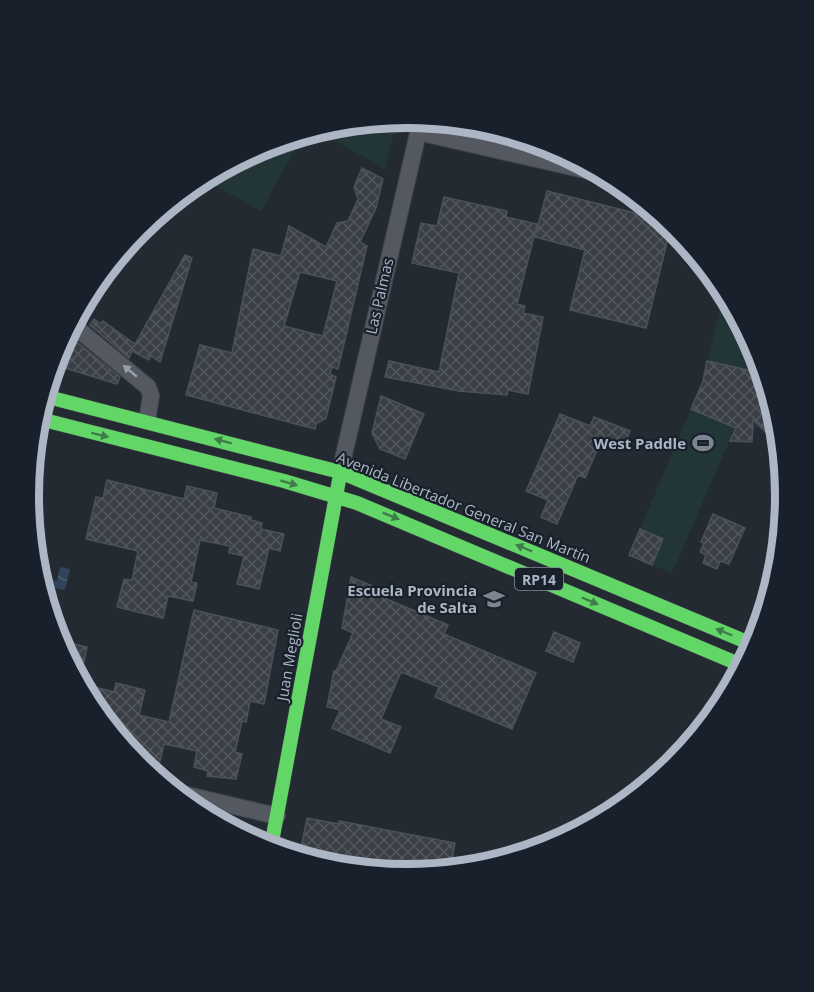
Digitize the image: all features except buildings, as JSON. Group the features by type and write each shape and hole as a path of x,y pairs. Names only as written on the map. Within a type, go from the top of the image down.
{"main road":[{"name":"Avenida Libertador General San Martín","path":"53,398 340,472 745,641"},
{"name":"RP14","path":"47,421 336,496 393,517 735,663"},
{"name":"Juan Meglioli","path":"273,838 340,472"}],"street":[{"name":"Las Palmas","path":"340,472 418,128"},
{"path":"430,129 569,165"},
{"path":"79,330 148,387 151,396 147,421"},
{"path":"196,797 277,816"}],"shaded area":[{"path":"395,129 385,169 328,137 359,131"},
{"path":"297,146 261,211 212,184 266,156"},
{"name":"West Paddle","path":"721,304 747,355 764,409 754,433 733,433 672,573 629,555 703,381"}],"water":[{"path":"60,567 70,569 65,590 51,588 50,580 57,581"}],"traffic: fast":[{"path":"53,398 340,472 745,641"},
{"path":"47,421 284,481 357,503 735,663"},
{"path":"273,838 339,480"}],"place":[{"name":"West Paddle","path":"703,443"},
{"name":"Escuela Provincia de Salta","path":"494,599"}]}
